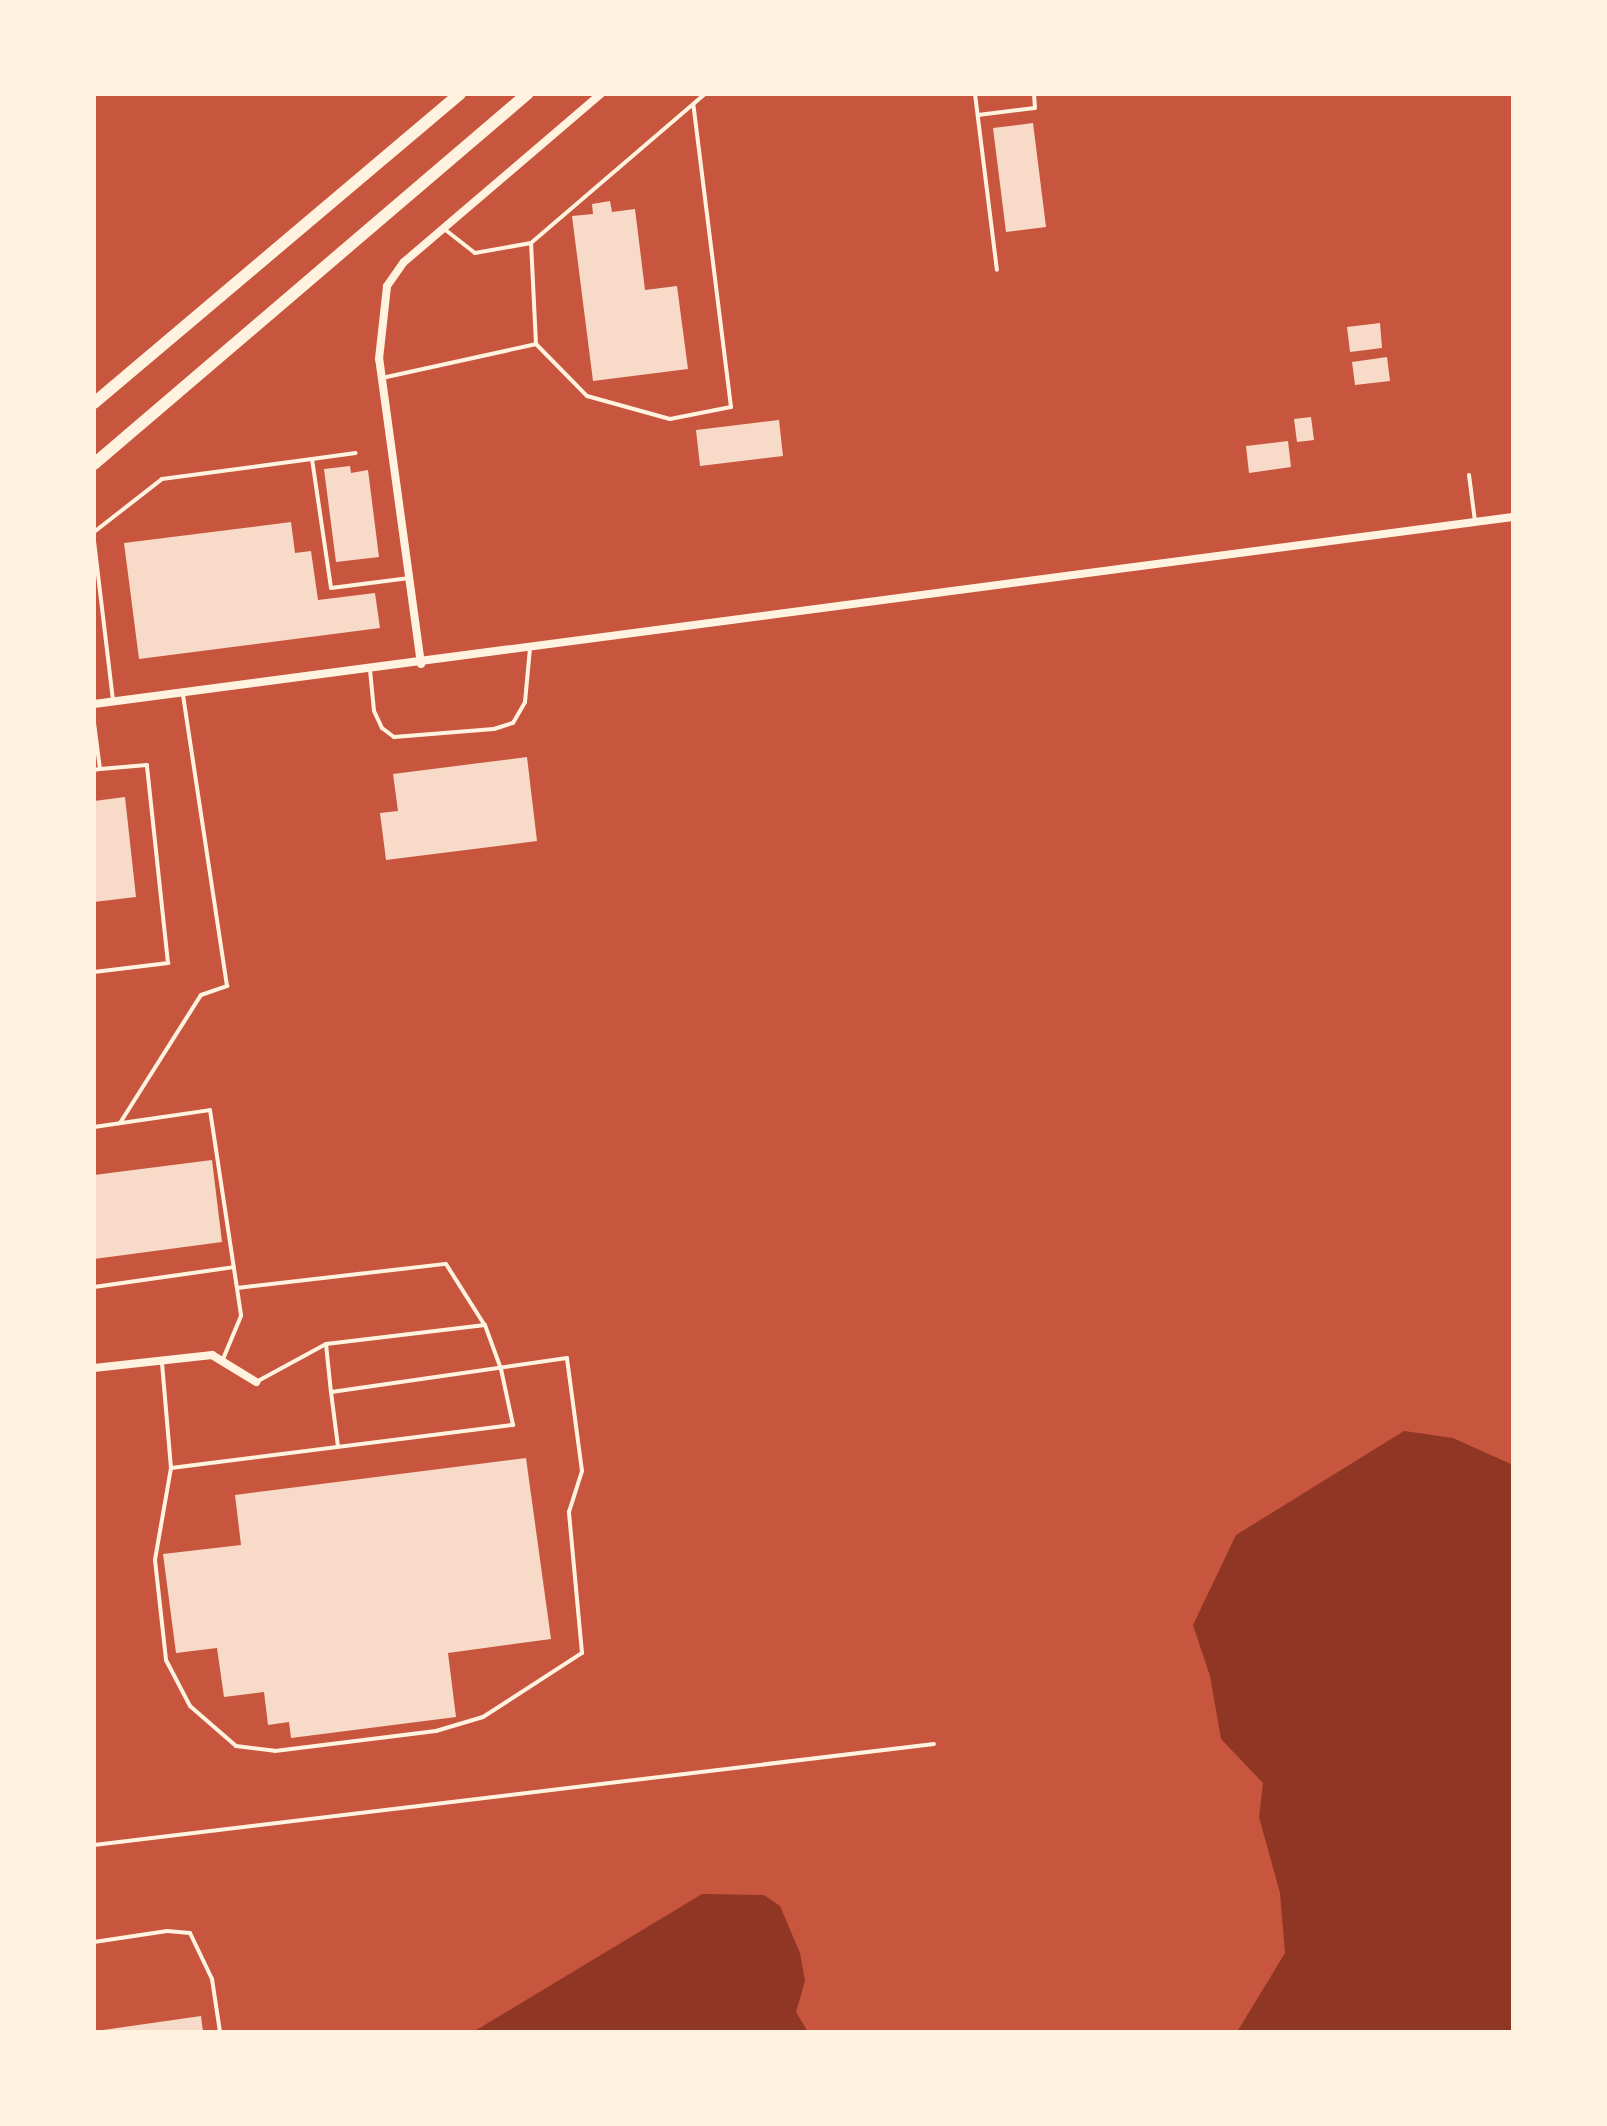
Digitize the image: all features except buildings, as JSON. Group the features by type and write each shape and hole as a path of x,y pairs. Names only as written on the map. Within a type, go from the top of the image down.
{"main road":[{"path":"94,403 460,94"},
{"path":"94,464 527,94"}],"street":[{"path":"421,664 378,337 387,286 404,262 443,227 601,94"},
{"path":"94,704 421,664 1513,517"},
{"path":"94,1368 212,1355 256,1382"}],"lane":[{"path":"443,227 475,253 531,243 705,94"},
{"path":"975,94 997,270"},
{"path":"978,115 1035,108 1034,94"},
{"path":"531,243 536,344 587,396 670,419 731,407 693,104"},
{"path":"382,378 536,344"},
{"path":"94,532 162,479 356,453"},
{"path":"312,459 331,588 409,578"},
{"path":"1469,475 1476,522"},
{"path":"94,541 113,701"},
{"path":"370,670 374,711 382,728 394,737 494,729 513,723 525,702 530,648"},
{"path":"120,1123 201,995 227,986 183,693"},
{"path":"94,723 97,770 147,765 168,963 94,972"},
{"path":"94,1127 210,1110 241,1316 222,1361"},
{"path":"171,1468 513,1425 501,1369 485,1325 446,1264 237,1288"},
{"path":"94,1287 234,1267"},
{"path":"256,1382 326,1344 485,1325"},
{"path":"326,1344 338,1447"},
{"path":"161,1361 171,1468 155,1560 166,1660 190,1706 213,1730 236,1746 275,1751 436,1731 483,1717 582,1653 569,1512 582,1471 567,1358 331,1392"},
{"path":"94,1845 934,1744"},
{"path":"94,1942 167,1931 190,1933 212,1979 220,2032"}],"shaded area":[{"path":"1404,1431 1453,1438 1513,1465 1513,2032 1237,2032 1285,1953 1280,1893 1259,1817 1263,1783 1221,1739 1210,1676 1193,1625 1236,1535"},
{"path":"702,1894 764,1895 780,1906 800,1953 805,1981 796,2012 808,2032 473,2032"}]}
